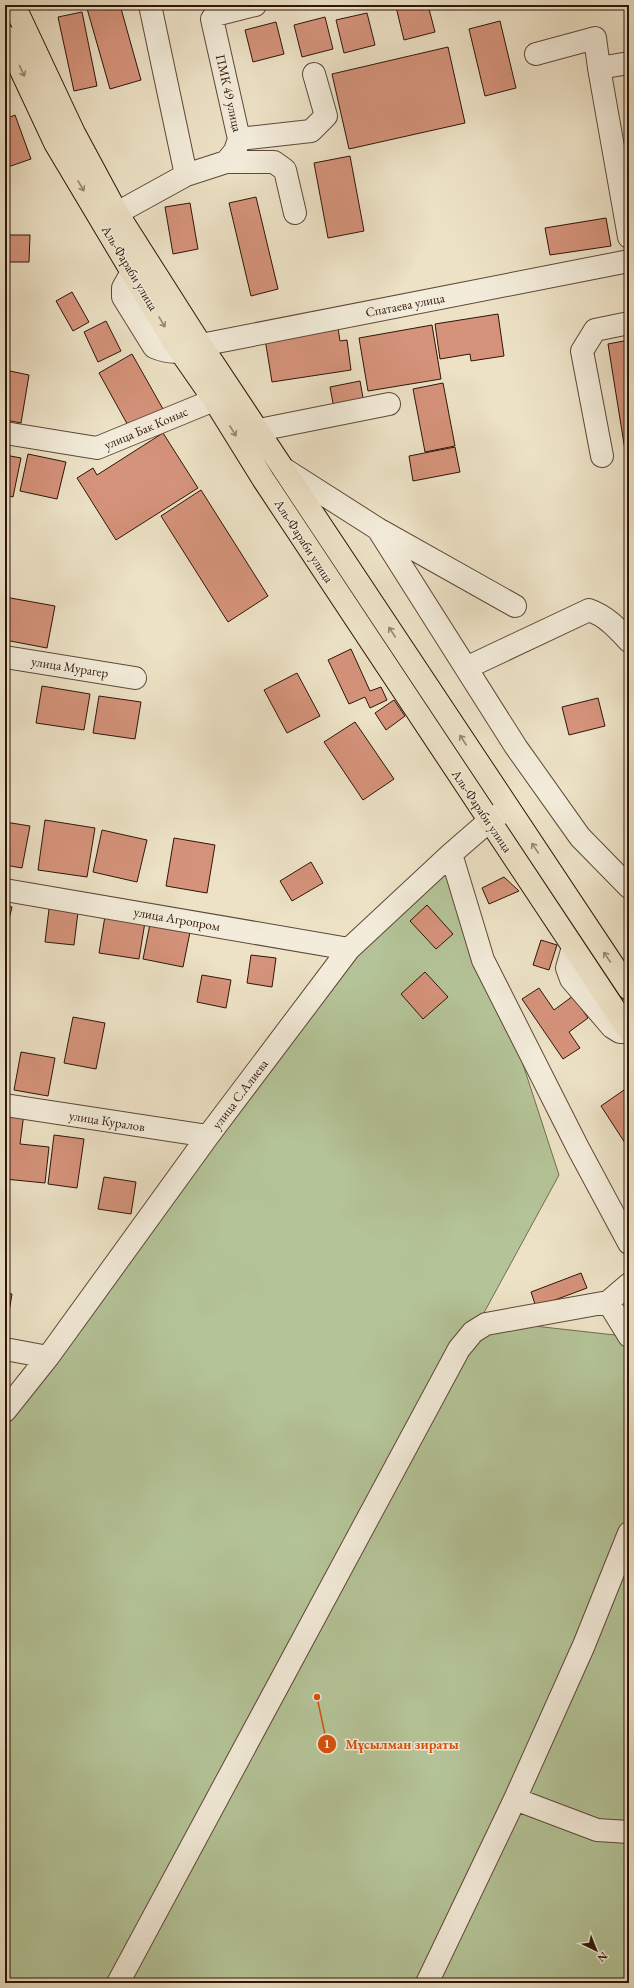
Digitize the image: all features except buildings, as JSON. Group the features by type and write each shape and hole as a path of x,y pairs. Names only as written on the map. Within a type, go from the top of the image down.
{"main road":[{"name":"Аль-Фараби улица","path":"14,5 74,134 117,214 201,345 259,430 629,989"},
{"name":"Аль-Фараби улица","path":"5,36 55,143 181,353 214,400 263,479 629,1032"}],"street":[{"path":"150,5 186,175"},
{"name":"ПМК 49 улица","path":"226,162 235,151 239,139 212,19 215,15 255,5"},
{"path":"536,54 595,38 598,68 625,195 629,237"},
{"path":"598,68 629,63"},
{"path":"239,139 312,132 326,116 314,74"},
{"path":"117,214 186,175 226,162 274,162 285,170 295,213"},
{"name":"Спатаева улица","path":"181,353 201,345 629,261"},
{"path":"602,456 582,350 595,330 629,323"},
{"name":"улица Бак Коныс","path":"5,433 97,448 214,400"},
{"path":"259,430 389,404"},
{"path":"284,469 378,529 515,606"},
{"path":"378,529 516,747 580,837 629,887"},
{"path":"466,668 589,610 599,613 629,641"},
{"name":"улица Мурагер","path":"5,657 135,678"},
{"name":"улица С.Алиева","path":"5,1411 48,1357 208,1136 349,949 451,854 489,822 509,809"},
{"path":"451,854 483,960 578,1148 629,1243"},
{"name":"улица Агропром","path":"5,890 349,949"},
{"name":"улица Куралов","path":"5,1105 208,1136"},
{"path":"118,1983 459,1349 472,1332 486,1324 608,1302 629,1284"},
{"path":"608,1302 629,1336"},
{"path":"5,1348 48,1357"},
{"path":"427,1983 515,1798 584,1645 629,1533"},
{"path":"515,1798 598,1830 629,1832"}],"green space":[{"path":"452,846 559,1175 480,1320 624,1336 629,1347 629,1983 5,1983 5,1410 349,949"}],"place":[{"name":"Мұсылман зираты","path":"317,1697"}]}
